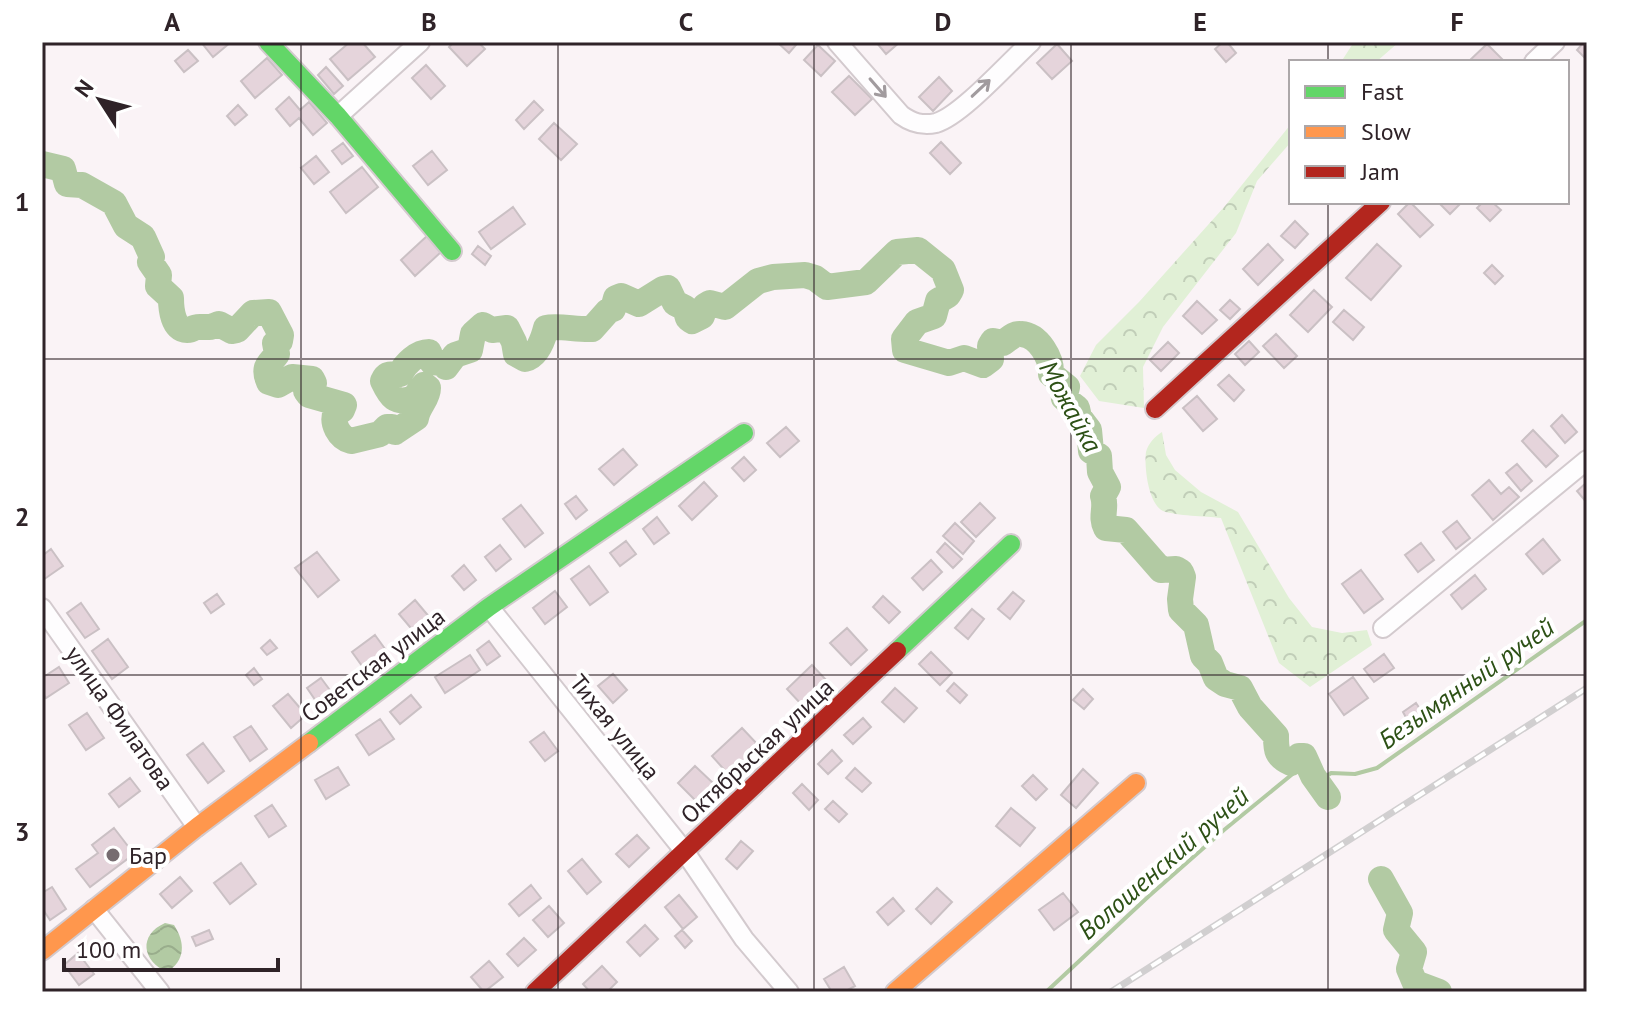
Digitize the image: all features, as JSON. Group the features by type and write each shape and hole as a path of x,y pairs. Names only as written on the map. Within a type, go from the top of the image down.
{"street":[{"path":"268,42 338,116 452,251"},
{"path":"338,116 420,42"},
{"path":"837,42 901,115 913,124 925,124 954,114 1031,42"},
{"path":"1536,60 1555,42"},
{"path":"1155,409 1379,204"},
{"name":"Советская улица","path":"42,951 197,827 489,607 744,433"},
{"path":"1383,628 1587,460"},
{"name":"Октябрьская улица","path":"535,992 1011,544"},
{"name":"Тихая улица","path":"489,607 685,852 744,939 789,992"},
{"name":"улица Филатова","path":"42,608 197,827"},
{"path":"895,992 1136,783"},
{"path":"94,909 160,992"}],"green space":[{"path":"1358,42 1399,42 1378,60 1342,60 1352,45"},
{"path":"1289,126 1289,144 1257,181 1236,233 1163,327 1143,367 1144,408 1099,401 1080,376 1096,345 1225,206"},
{"path":"1162,432 1166,455 1175,470 1201,492 1238,512 1289,598 1312,627 1342,633 1367,630 1372,645 1310,687 1279,663 1221,518 1169,513 1154,501 1147,475 1146,452 1152,440"}],"water":[{"path":"165,923 174,925 182,944 178,962 167,972 152,961 146,948 150,934"}],"building":[{"path":"201,42 231,42 213,57"},
{"path":"350,42 362,42 375,57 348,80 330,59"},
{"path":"454,42 478,42 485,49 467,66 449,47"},
{"path":"777,42 792,42 796,45 789,53"},
{"path":"876,42 900,42 886,54"},
{"path":"1227,42 1236,53 1226,62 1215,49"},
{"path":"1587,42 1587,60 1577,50"},
{"path":"1057,44 1072,61 1052,79 1037,63"},
{"path":"1487,44 1503,60 1470,60"},
{"path":"818,45 835,61 821,76 804,60"},
{"path":"188,50 198,61 184,72 175,61"},
{"path":"267,58 282,75 255,98 241,81"},
{"path":"426,65 445,86 431,99 412,78"},
{"path":"326,67 343,86 334,94 318,75"},
{"path":"849,76 872,99 855,115 832,92"},
{"path":"939,77 952,91 933,111 919,97"},
{"path":"289,97 300,110 309,102 327,123 313,135 299,118 290,126 276,109"},
{"path":"534,101 543,110 524,129 516,120"},
{"path":"238,105 247,115 235,125 227,116"},
{"path":"554,123 577,144 561,160 539,139"},
{"path":"941,142 961,163 950,174 930,153"},
{"path":"343,143 353,156 342,164 332,151"},
{"path":"432,151 447,170 428,185 413,166"},
{"path":"316,156 329,172 314,184 301,168"},
{"path":"362,167 378,187 346,213 330,192"},
{"path":"1412,204 1433,225 1420,237 1398,214"},
{"path":"1440,204 1460,204 1450,214"},
{"path":"1481,204 1494,204 1501,210 1490,221 1477,208"},
{"path":"513,207 525,224 491,249 479,232"},
{"path":"1295,221 1308,234 1295,248 1281,236"},
{"path":"427,236 441,252 415,276 401,260"},
{"path":"1268,244 1283,260 1258,285 1243,269"},
{"path":"1377,244 1401,266 1371,300 1346,278"},
{"path":"478,246 491,256 485,265 472,254"},
{"path":"1492,265 1503,276 1495,284 1484,273"},
{"path":"1314,290 1332,307 1308,332 1290,315"},
{"path":"1230,300 1240,309 1230,319 1220,310"},
{"path":"1197,301 1217,320 1202,334 1183,316"},
{"path":"1344,310 1364,327 1353,340 1333,322"},
{"path":"1276,334 1297,356 1284,368 1263,346"},
{"path":"1249,341 1259,352 1245,365 1235,354"},
{"path":"1168,342 1179,353 1161,371 1150,360"},
{"path":"1229,375 1244,390 1234,401 1218,385"},
{"path":"1197,396 1217,419 1203,431 1183,408"},
{"path":"1562,415 1577,432 1565,443 1551,426"},
{"path":"786,427 799,441 780,457 767,443"},
{"path":"1533,430 1558,456 1546,467 1522,441"},
{"path":"623,449 637,465 614,485 599,469"},
{"path":"744,457 756,470 744,481 732,468"},
{"path":"1517,464 1532,481 1521,491 1506,473"},
{"path":"1489,480 1501,494 1509,487 1519,497 1493,520 1472,495"},
{"path":"704,482 717,496 692,520 679,506"},
{"path":"1587,482 1587,503 1577,491"},
{"path":"576,496 587,510 576,519 565,504"},
{"path":"980,503 995,518 976,537 961,522"},
{"path":"521,505 543,533 525,547 503,519"},
{"path":"657,517 669,533 654,544 643,529"},
{"path":"1457,521 1470,538 1456,549 1443,532"},
{"path":"955,523 974,541 963,554 943,536"},
{"path":"1543,539 1560,560 1543,574 1526,554"},
{"path":"626,541 636,554 620,566 610,553"},
{"path":"945,543 962,559 953,568 937,552"},
{"path":"1421,543 1434,560 1418,572 1405,555"},
{"path":"500,545 511,559 496,571 485,557"},
{"path":"51,549 63,566 43,580 42,556"},
{"path":"317,552 339,580 318,597 295,568"},
{"path":"931,560 942,572 923,590 912,578"},
{"path":"464,565 476,580 464,590 452,576"},
{"path":"589,566 608,592 590,605 571,579"},
{"path":"1361,570 1383,599 1364,613 1342,584"},
{"path":"1475,575 1486,589 1462,609 1451,595"},
{"path":"555,591 567,607 545,624 533,608"},
{"path":"1013,592 1024,601 1010,619 998,609"},
{"path":"217,594 224,604 211,613 204,603"},
{"path":"883,596 900,612 889,623 873,607"},
{"path":"415,600 431,619 415,633 399,614"},
{"path":"81,603 99,629 85,638 67,613"},
{"path":"972,609 984,619 968,639 955,628"},
{"path":"847,628 867,650 851,665 830,643"},
{"path":"375,635 388,653 365,670 352,652"},
{"path":"108,639 128,667 112,679 92,651"},
{"path":"270,640 277,648 267,655 261,648"},
{"path":"489,641 500,656 487,665 477,650"},
{"path":"931,652 952,673 940,685 919,664"},
{"path":"1384,654 1394,668 1374,682 1364,669"},
{"path":"470,655 480,670 445,693 435,677"},
{"path":"812,665 827,681 802,705 787,689"},
{"path":"59,667 69,683 46,698 42,692 42,678"},
{"path":"254,668 262,679 254,685 246,675"},
{"path":"613,674 627,690 613,703 598,686"},
{"path":"1353,677 1368,698 1344,715 1329,694"},
{"path":"321,678 335,697 320,707 307,688"},
{"path":"954,683 967,695 960,703 947,691"},
{"path":"895,688 917,708 904,722 882,702"},
{"path":"1083,689 1093,699 1084,709 1073,700"},
{"path":"288,694 306,715 291,728 273,706"},
{"path":"411,695 421,707 400,724 390,712"},
{"path":"1416,703 1422,712 1408,721 1403,712"},
{"path":"87,713 104,738 86,750 69,725"},
{"path":"863,718 871,727 853,744 844,735"},
{"path":"380,719 394,739 369,755 356,735"},
{"path":"251,726 267,749 250,761 234,737"},
{"path":"742,728 759,746 729,775 712,756"},
{"path":"544,732 558,751 545,761 530,742"},
{"path":"203,743 224,771 208,783 187,755"},
{"path":"832,750 842,761 828,774 818,764"},
{"path":"695,766 714,784 696,801 678,783"},
{"path":"338,767 349,785 326,799 315,780"},
{"path":"855,768 871,783 862,792 846,778"},
{"path":"1083,769 1098,783 1076,808 1061,795"},
{"path":"1033,775 1047,789 1036,800 1022,786"},
{"path":"130,778 140,791 119,807 109,794"},
{"path":"802,784 818,800 809,810 793,793"},
{"path":"833,801 847,814 839,822 825,809"},
{"path":"272,805 286,826 269,837 255,816"},
{"path":"1011,808 1035,828 1020,846 996,826"},
{"path":"114,828 134,854 90,887 76,869 98,853 92,845"},
{"path":"637,835 649,848 629,867 616,854"},
{"path":"741,841 753,851 737,869 726,859"},
{"path":"582,859 601,882 587,894 568,871"},
{"path":"241,863 256,884 230,904 214,883"},
{"path":"180,877 192,891 172,908 160,894"},
{"path":"531,885 541,898 519,916 509,904"},
{"path":"52,887 66,909 50,920 42,908 42,893"},
{"path":"937,888 952,902 931,924 916,909"},
{"path":"1063,893 1078,912 1054,930 1039,910"},
{"path":"679,895 697,917 683,929 665,907"},
{"path":"893,898 904,911 888,925 877,912"},
{"path":"549,906 564,923 548,937 533,920"},
{"path":"645,925 658,939 640,956 627,942"},
{"path":"209,930 213,939 196,946 192,937"},
{"path":"682,930 692,941 685,948 675,936"},
{"path":"524,938 536,950 518,966 507,954"},
{"path":"78,953 94,974 79,985 64,965"},
{"path":"489,961 503,977 484,992 471,977"},
{"path":"602,966 617,982 607,992 590,992 583,984"},
{"path":"844,967 855,986 844,992 832,992 824,979"}],"waterway":[{"name":"Можайка","path":"42,164 63,169 67,184 82,185 114,203 126,226 143,237 152,257 150,262 159,275 158,286 171,298 174,318 182,329 219,324 232,331 237,330 253,313 269,312 281,335 280,341 275,343 277,354 267,369 269,382 278,385 292,377 312,379 314,383 306,391 309,395 344,405 342,410 336,412 335,425 343,437 351,441 380,434 387,427 392,427 395,432 416,418 428,388 424,385 414,398 398,400 388,391 383,381 386,376 400,374 412,359 429,352 432,362 442,363 446,367 455,355 470,350 473,334 483,325 492,330 507,328 516,354 525,359 536,351 546,328 592,329 613,309 616,298 621,296 639,304 668,288 675,303 685,308 692,321 702,316 705,306 710,303 725,307 758,281 805,275 827,287 866,282 897,252 918,250 943,270 951,290 938,301 934,316 917,322 904,339 905,350 949,363 964,358 983,365 991,359 990,346 993,341 1003,343 1021,334 1039,343 1047,355 1051,374 1067,387 1064,398 1077,408 1079,417 1089,430 1091,451 1099,456 1100,472 1108,487 1103,496 1106,528 1126,530 1161,570 1176,569 1181,572 1181,610 1196,625 1203,656 1210,663 1216,678 1240,688 1250,707 1276,736 1280,755 1291,763 1304,756 1328,797"},
{"name":"Безымянный ручей","path":"1318,782 1331,773 1355,774 1377,768 1587,620"},
{"name":"Волошенский ручей","path":"1046,992 1149,896 1306,763"},
{"name":"Можайка","path":"1381,879 1400,913 1396,930 1414,952 1409,969 1415,983 1439,992"}],"railway":[{"path":"1111,992 1587,688"}],"traffic: fast":[{"path":"268,42 338,116 452,251"},
{"path":"309,743 489,607 744,433"},
{"path":"897,651 1011,544"}],"traffic: slow":[{"path":"42,951 197,827 309,743"},
{"path":"895,992 1136,783"}],"traffic: jam":[{"path":"1155,409 1379,204"},
{"path":"535,992 897,651"}],"place":[{"name":"Бар","path":"113,855"}]}
